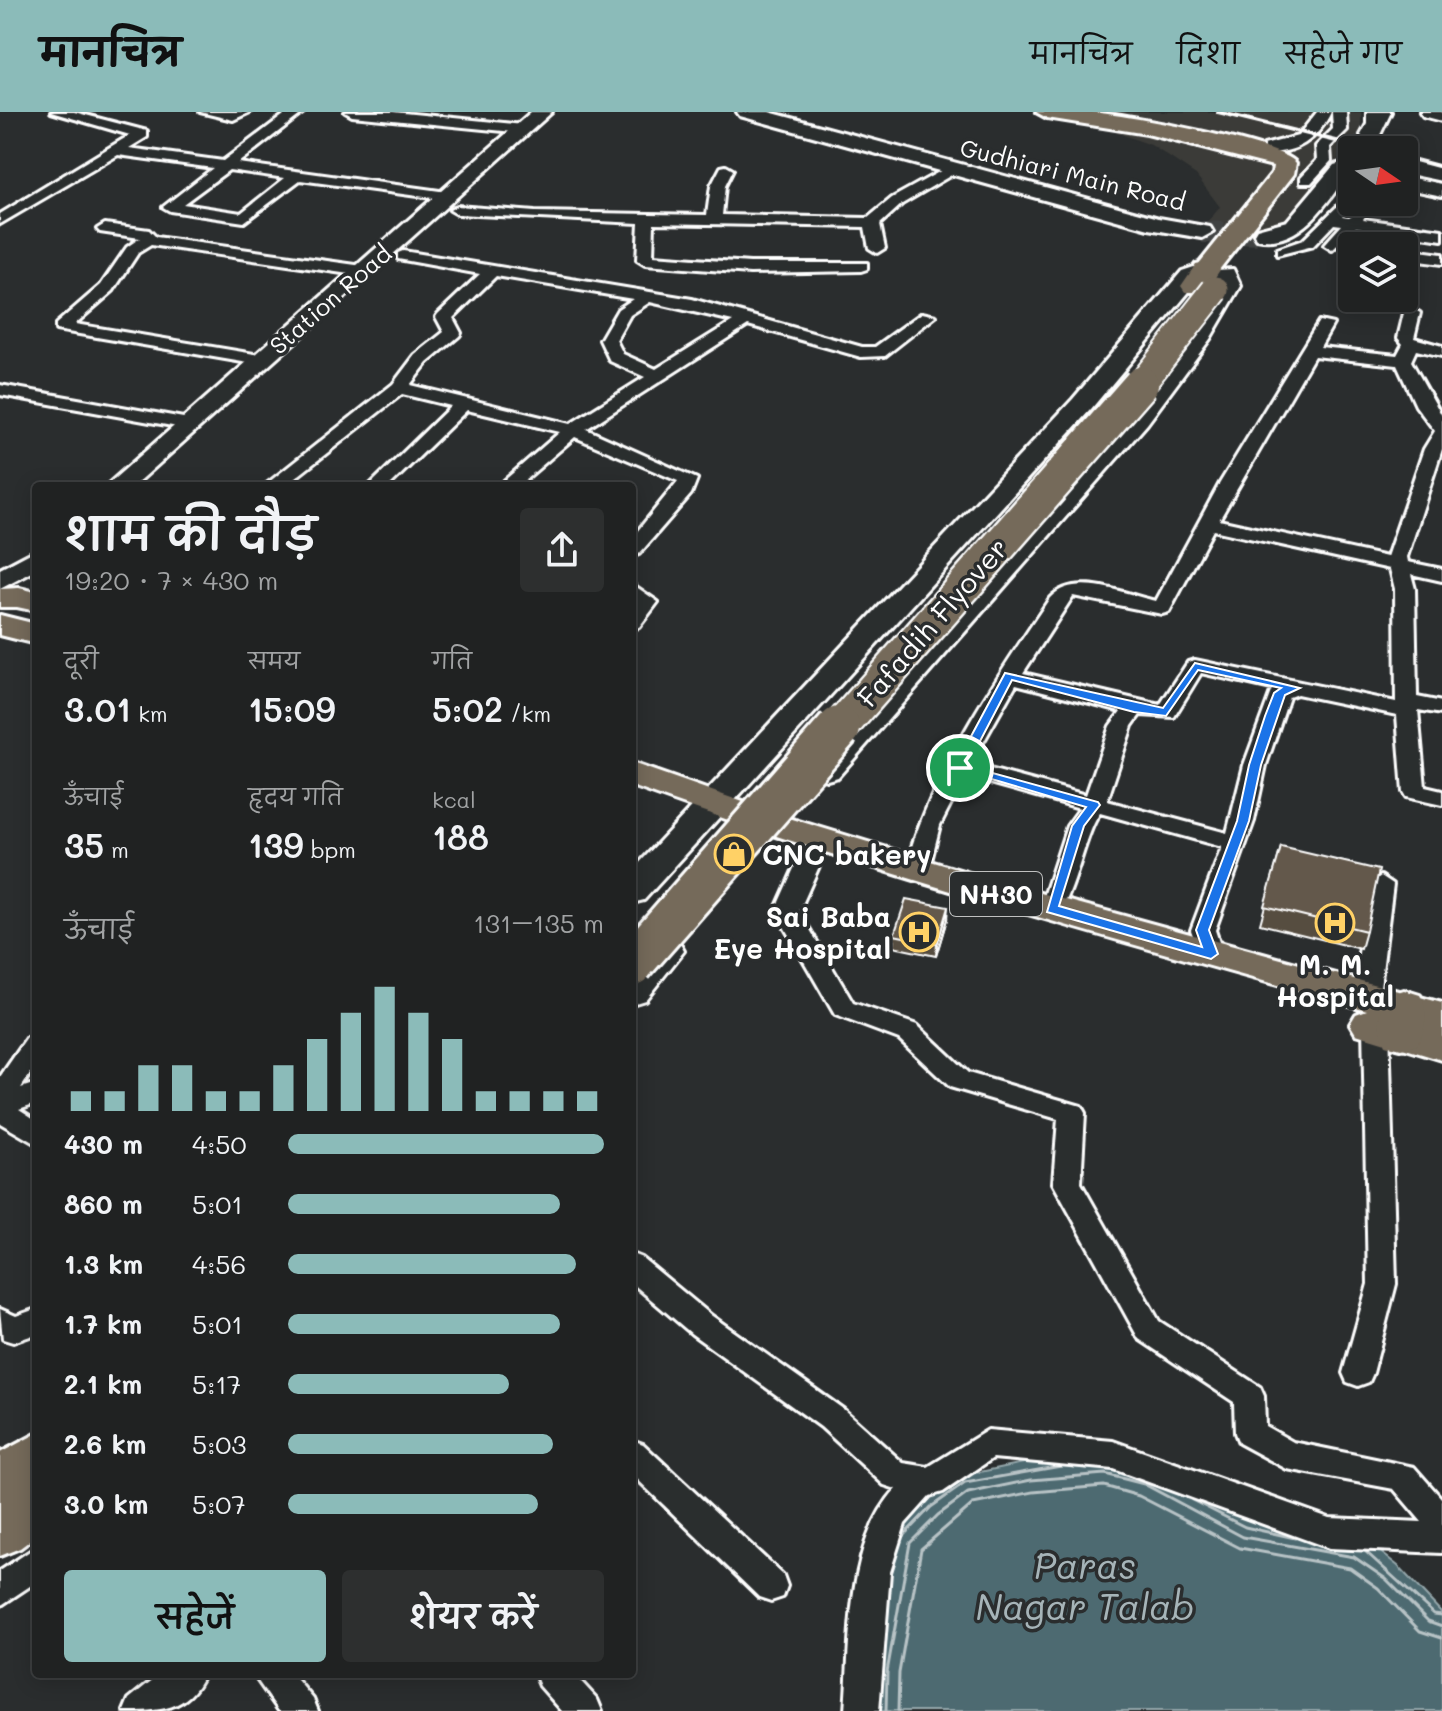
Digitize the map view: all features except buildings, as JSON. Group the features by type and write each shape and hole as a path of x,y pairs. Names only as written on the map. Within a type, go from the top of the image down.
{"highway":[{"name":"Fafadih Flyover","path":"636,918 1210,280"},
{"name":"Fafadih Flyover","path":"636,959 1163,359 1210,280"},
{"path":"0,1484 32,1461"},
{"path":"0,1530 32,1509"}],"main road":[{"path":"1047,112 1147,127 1262,154 1285,163 1283,174 1210,280"},
{"path":"1083,112 1154,121 1269,148 1308,164 1306,180 1210,280"},
{"path":"0,625 32,633"},
{"name":"NH30","path":"636,776 703,811 770,833 917,869 1211,954 1398,1015 1442,1045"},
{"name":"NH30","path":"636,802 703,811"},
{"name":"NH30","path":"770,833 812,855 1398,1015"}],"street":[{"path":"0,220 127,145 141,132 58,112"},
{"path":"207,112 233,116 243,112"},
{"path":"296,176 244,218 170,207 297,112"},
{"path":"352,112 523,129"},
{"name":"Station Road","path":"156,482 403,256 542,112"},
{"name":"Station Road","path":"124,482 363,271 565,112"},
{"name":"Gudhiari Main Road","path":"747,112 1157,224 1202,232"},
{"path":"1269,148 1294,145 1317,125 1324,112"},
{"path":"1306,180 1324,161 1323,146 1340,130 1339,112"},
{"path":"1371,135 1377,124 1377,112"},
{"path":"1430,112 1442,115"},
{"path":"115,150 296,176 535,216 647,219 872,223 897,201 953,170"},
{"path":"714,220 718,186 726,170"},
{"path":"1265,234 1295,226 1338,173"},
{"path":"1418,185 1442,190"},
{"path":"1282,252 1311,240 1338,212"},
{"path":"1332,245 1358,216"},
{"path":"647,219 645,260 750,268 861,266"},
{"path":"1332,219 1442,235"},
{"path":"872,223 877,248"},
{"path":"105,229 149,235 132,250 107,288 62,327 260,360"},
{"path":"146,240 363,271"},
{"path":"1311,240 1338,246"},
{"path":"403,256 692,304 846,349 879,352 928,316"},
{"path":"1418,256 1442,259"},
{"path":"278,482 399,388 421,359 453,333 444,317 493,270"},
{"path":"636,887 703,811 1082,404 1190,276 1230,286 1198,339 1138,419 636,986"},
{"path":"647,297 624,312 608,340 616,357 657,376"},
{"path":"1412,313 1406,338 1407,353 1425,406 1442,431 1433,449 1397,557 1405,589 1414,792 1442,798"},
{"path":"512,482 573,430 745,320"},
{"path":"917,869 929,825 1009,676 1067,591 1162,608 1229,483 1312,351 1325,324"},
{"path":"1312,351 1442,351"},
{"path":"399,388 573,430 688,479 684,490 636,545"},
{"path":"0,390 189,424"},
{"path":"382,482 463,404"},
{"path":"1209,523 1442,575"},
{"path":"15,596 32,565"},
{"path":"636,593 648,602 636,618"},
{"path":"1009,676 1134,708 1166,712 1195,666 1294,688 1408,706 1442,708"},
{"path":"1211,954 1203,930 1235,843 1271,716 1280,693 1294,688"},
{"path":"1052,909 1078,826 1094,805 1121,726 1134,708"},
{"path":"960,768 1235,843"},
{"path":"812,855 787,911 844,1009 908,1032 959,1080 1072,1113 1067,1183 1149,1330 1249,1396 1250,1433 1287,1455 1403,1477 1442,1522"},
{"path":"1358,1373 1382,1284 1398,1015 1381,884"},
{"path":"0,1098 32,1051"},
{"path":"0,1107 32,1095"},
{"path":"0,1107 32,1131"},
{"path":"636,1269 702,1325 832,1418 895,1475 922,1482 937,1479 988,1444 1113,1455 1329,1533 1442,1538"},
{"path":"0,1321 13,1330 32,1323"},
{"path":"636,1458 771,1586"},
{"path":"862,1711 874,1572 891,1517 922,1482"},
{"path":"0,1591 32,1565"},
{"path":"141,1711 182,1678"},
{"path":"273,1678 301,1711"},
{"path":"556,1678 585,1711"}],"shaded area":[{"path":"1059,112 1361,112 1361,133 1358,136 1338,136 1338,159 1281,224 1269,227 1205,225 1220,207 1196,175 1151,145"}],"water":[{"name":"Paras Nagar Talab","path":"1107,1456 1248,1519 1373,1546 1398,1566 1442,1613 1442,1711 868,1711 892,1535 926,1501 961,1476 1028,1462"}],"tunnel":[{"path":"1202,232 1265,234"}],"railway":[{"path":"1218,112 1338,141"},
{"path":"1418,161 1442,167"}],"place":[{"name":"CNC bakery","path":"734,854"},
{"name":"M. M. Hospital","path":"1335,923"},
{"name":"Sai Baba Eye Hospital","path":"919,932"}],"route":[{"path":"1195,666 1294,688 1280,693 1271,716 1255,765 1243,821 1203,930 1211,954 1052,909 1078,826 1094,805 960,768 978,729 1009,676 1134,708 1166,712 1195,666"}]}
